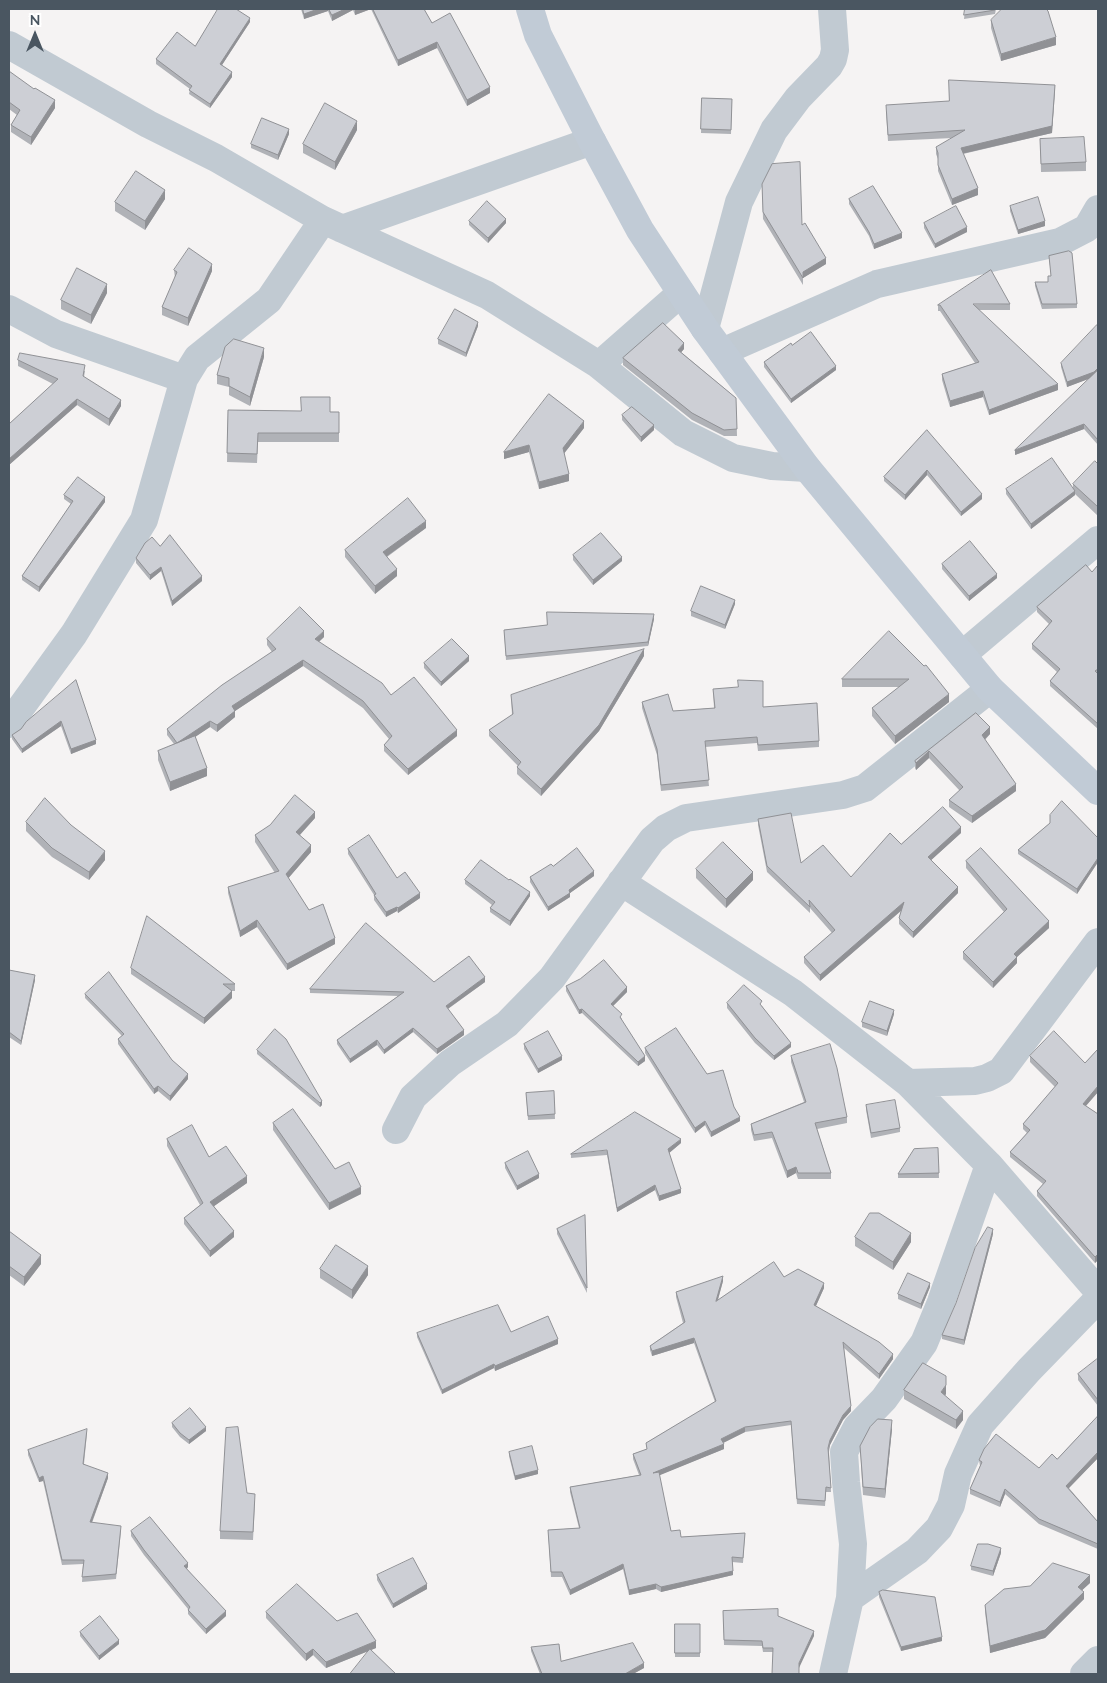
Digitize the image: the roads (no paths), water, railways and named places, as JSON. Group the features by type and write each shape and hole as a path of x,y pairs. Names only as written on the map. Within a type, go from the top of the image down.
{"street":[{"path":"530,9 538,35 640,230 705,329 807,468 990,689 1098,791"},
{"path":"705,329 739,202 774,130 798,98 829,66 833,58 835,50 832,9"},
{"path":"9,45 148,124 216,158 332,224 486,295 598,365 683,433 733,458 772,466 807,468"},
{"path":"9,724 74,634 144,520 184,380 197,358 269,300 332,224 592,141"},
{"path":"722,352 877,284 1060,242 1087,228 1098,209"},
{"path":"598,365 680,293"},
{"path":"9,309 56,334 184,380"},
{"path":"962,655 1098,540"},
{"path":"396,1130 413,1097 450,1063 507,1024 552,978 652,840 666,828 686,818 843,795 865,788 990,689"},
{"path":"621,882 792,993 908,1082 989,1165 1098,1291"},
{"path":"908,1082 975,1081 987,1078 1001,1071 1098,942"},
{"path":"833,1674 850,1598 852,1544 844,1452 857,1427 884,1399 924,1343 941,1302 989,1165"},
{"path":"850,1598 917,1551 939,1528 951,1505 958,1474 980,1425 1029,1370 1098,1299"},
{"path":"1084,1674 1098,1660"}]}
